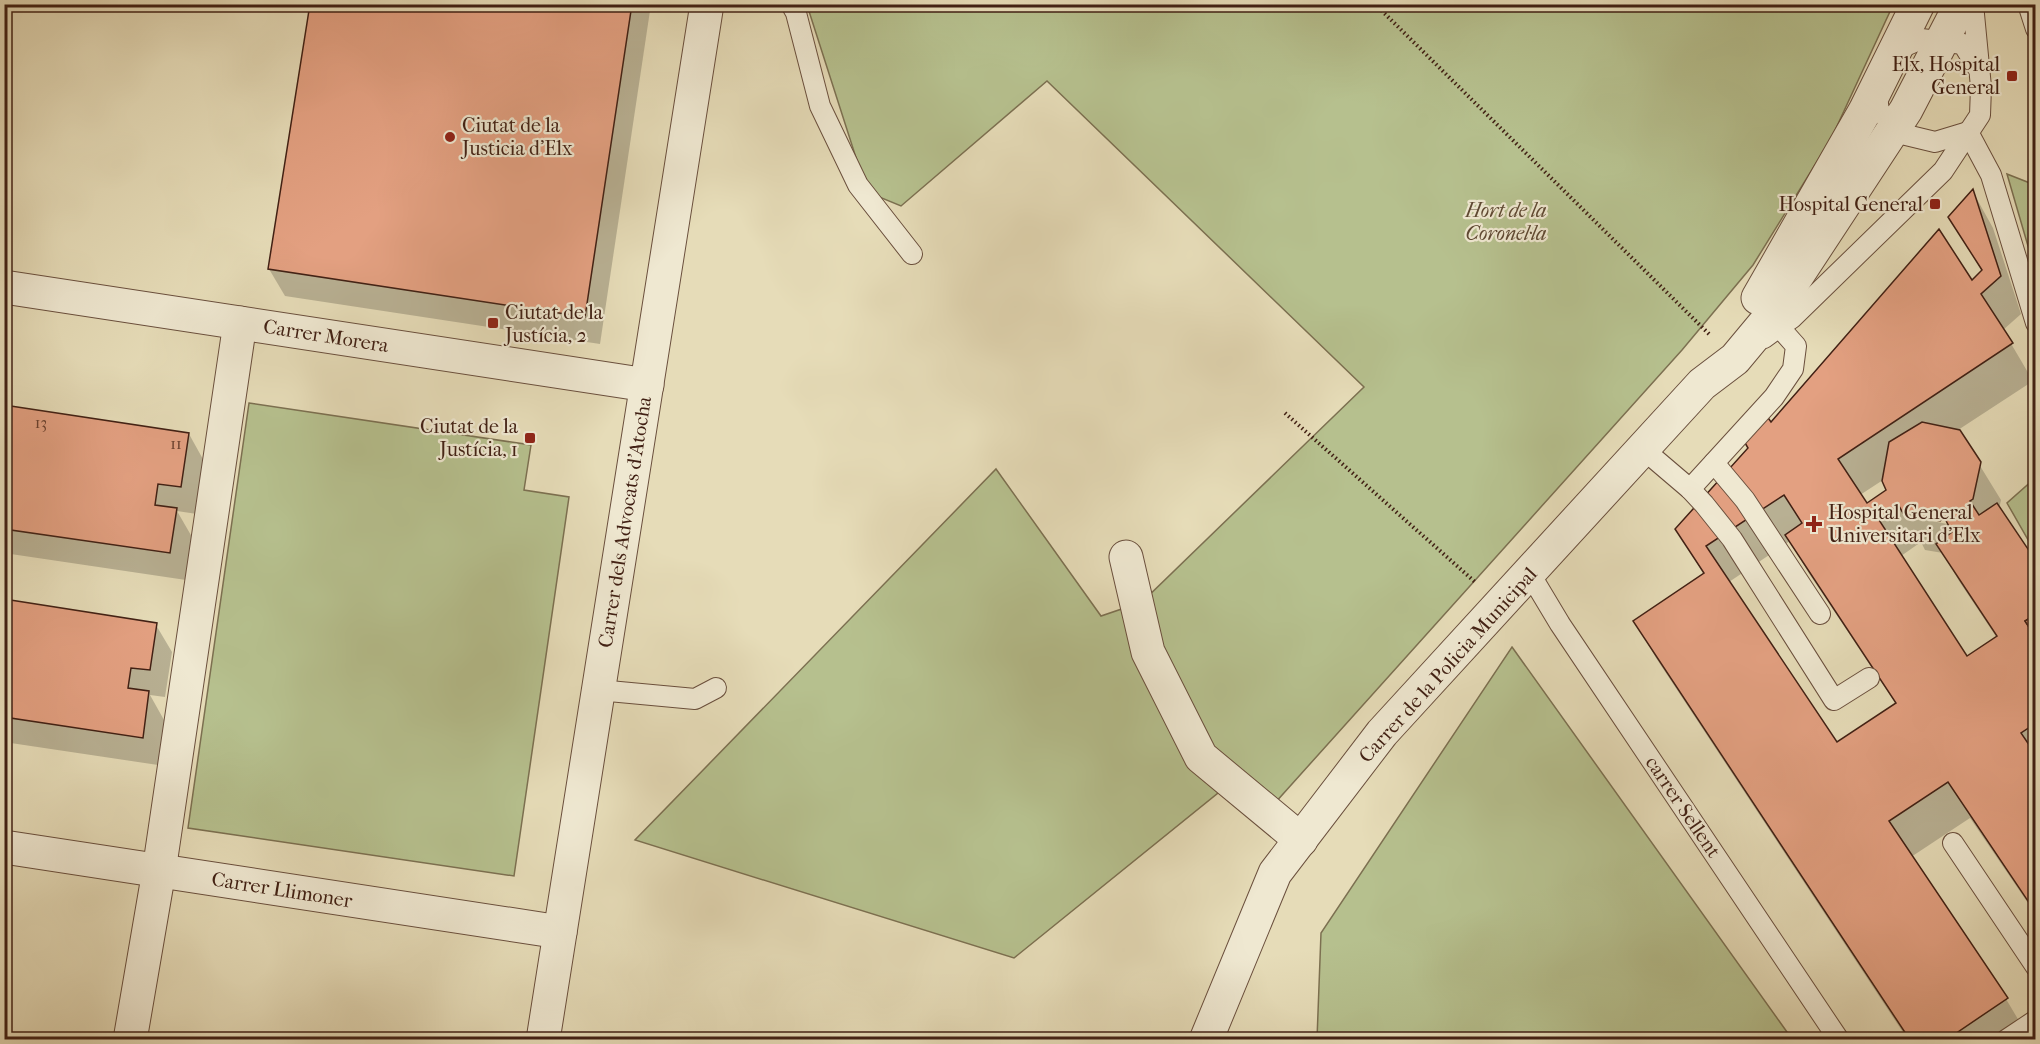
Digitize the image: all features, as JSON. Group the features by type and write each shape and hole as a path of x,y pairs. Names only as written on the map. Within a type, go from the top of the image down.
{"street":[{"name":"Carrer dels Advocats d'Atocha","path":"543,1040 706,4"},
{"name":"Carrer de la Policia Municipal","path":"1206,1040 1275,873 1382,734 1729,353 1750,311 1865,111 1918,4"},
{"name":"Carrer de la Policia Municipal","path":"1729,353 1775,322 1896,125 1961,4"},
{"name":"Carrer Morera","path":"4,287 646,385"},
{"path":"130,1040 159,871 240,323"},
{"path":"1126,557 1148,652 1201,757 1301,840"},
{"name":"Carrer Llimoner","path":"4,847 560,932"}],"lane":[{"path":"791,4 796,13 820,106 858,185 912,254"},
{"path":"1690,489 1774,397 1793,369 1796,346 1775,322 1792,318 1943,171 1980,115 1980,72 1973,4"},
{"path":"2028,4 2036,29"},
{"path":"1896,50 1921,39 1963,44 1980,72"},
{"path":"1876,89 1879,111 1905,135 1935,142 1968,132"},
{"path":"1968,132 1991,175 2036,323"},
{"path":"1643,449 1690,489 1732,539 1834,700 1869,678"},
{"path":"1714,463 1745,500 1820,614"},
{"path":"1732,539 1759,521"},
{"name":"carrer Sellent","path":"1530,574 1560,624 1839,1040"},
{"path":"598,690 695,699 716,688"},
{"path":"1953,843 2036,967"},
{"path":"2006,1040 2036,1020"}],"path":[{"path":"1376,4 1729,353"},
{"path":"1285,413 1500,604"}],"green space":[{"name":"Hort de la Coronel·la","path":"807,5 1893,5 1831,139 1753,265 1682,350 1274,804 1233,781 1014,958 635,840 996,469 1101,616 1142,602 1364,387 1047,81 901,206 867,192"},
{"path":"2007,174 2035,185 2035,270"},
{"path":"249,403 531,445 524,490 569,497 514,876 188,828"},
{"path":"2035,478 2035,552 2007,503"},
{"path":"1512,647 1792,1039 1317,1039 1321,933"}],"building":[{"name":"Ciutat de la Justicia d'Elx","path":"310,4 632,4 585,317 268,269"},
{"path":"1973,189 2001,276 1981,294 2013,343 1838,459 1867,503 1886,490 1882,481 1889,442 1922,422 1960,430 1981,462 1973,499 1970,501 1979,515 1997,503 2036,561 2036,614 2025,621 2036,638 2036,723 2021,733 2036,755 2036,913 1948,782 1889,821 2008,998 1946,1040 1910,1040 1633,621 1704,573 1675,529 1748,448 1741,436 1757,402 1771,422 1939,229 1972,280 1982,270 1948,217","holes":["1784,495 1802,523 1785,535 1896,703 1837,742 1706,546","1899,506 1903,513 1940,521 1944,517 1952,532 1936,544 1997,636 1967,656 1879,520"]},
{"path":"4,405 189,433 181,487 158,484 155,505 177,508 170,553 4,529"},
{"path":"4,599 157,623 150,670 131,668 128,688 149,691 143,738 4,717"},
{"path":"2036,614 2036,638 2025,621"}],"place":[{"name":"Elx, Hospital General","path":"2012,76"},
{"name":"Ciutat de la Justicia d'Elx","path":"450,137"},
{"name":"Hospital General","path":"1935,204"},
{"name":"Ciutat de la Justícia, 2","path":"493,323"},
{"name":"Ciutat de la Justícia, 1","path":"530,438"},
{"name":"Hospital General Universitari d'Elx","path":"1814,524"}]}
